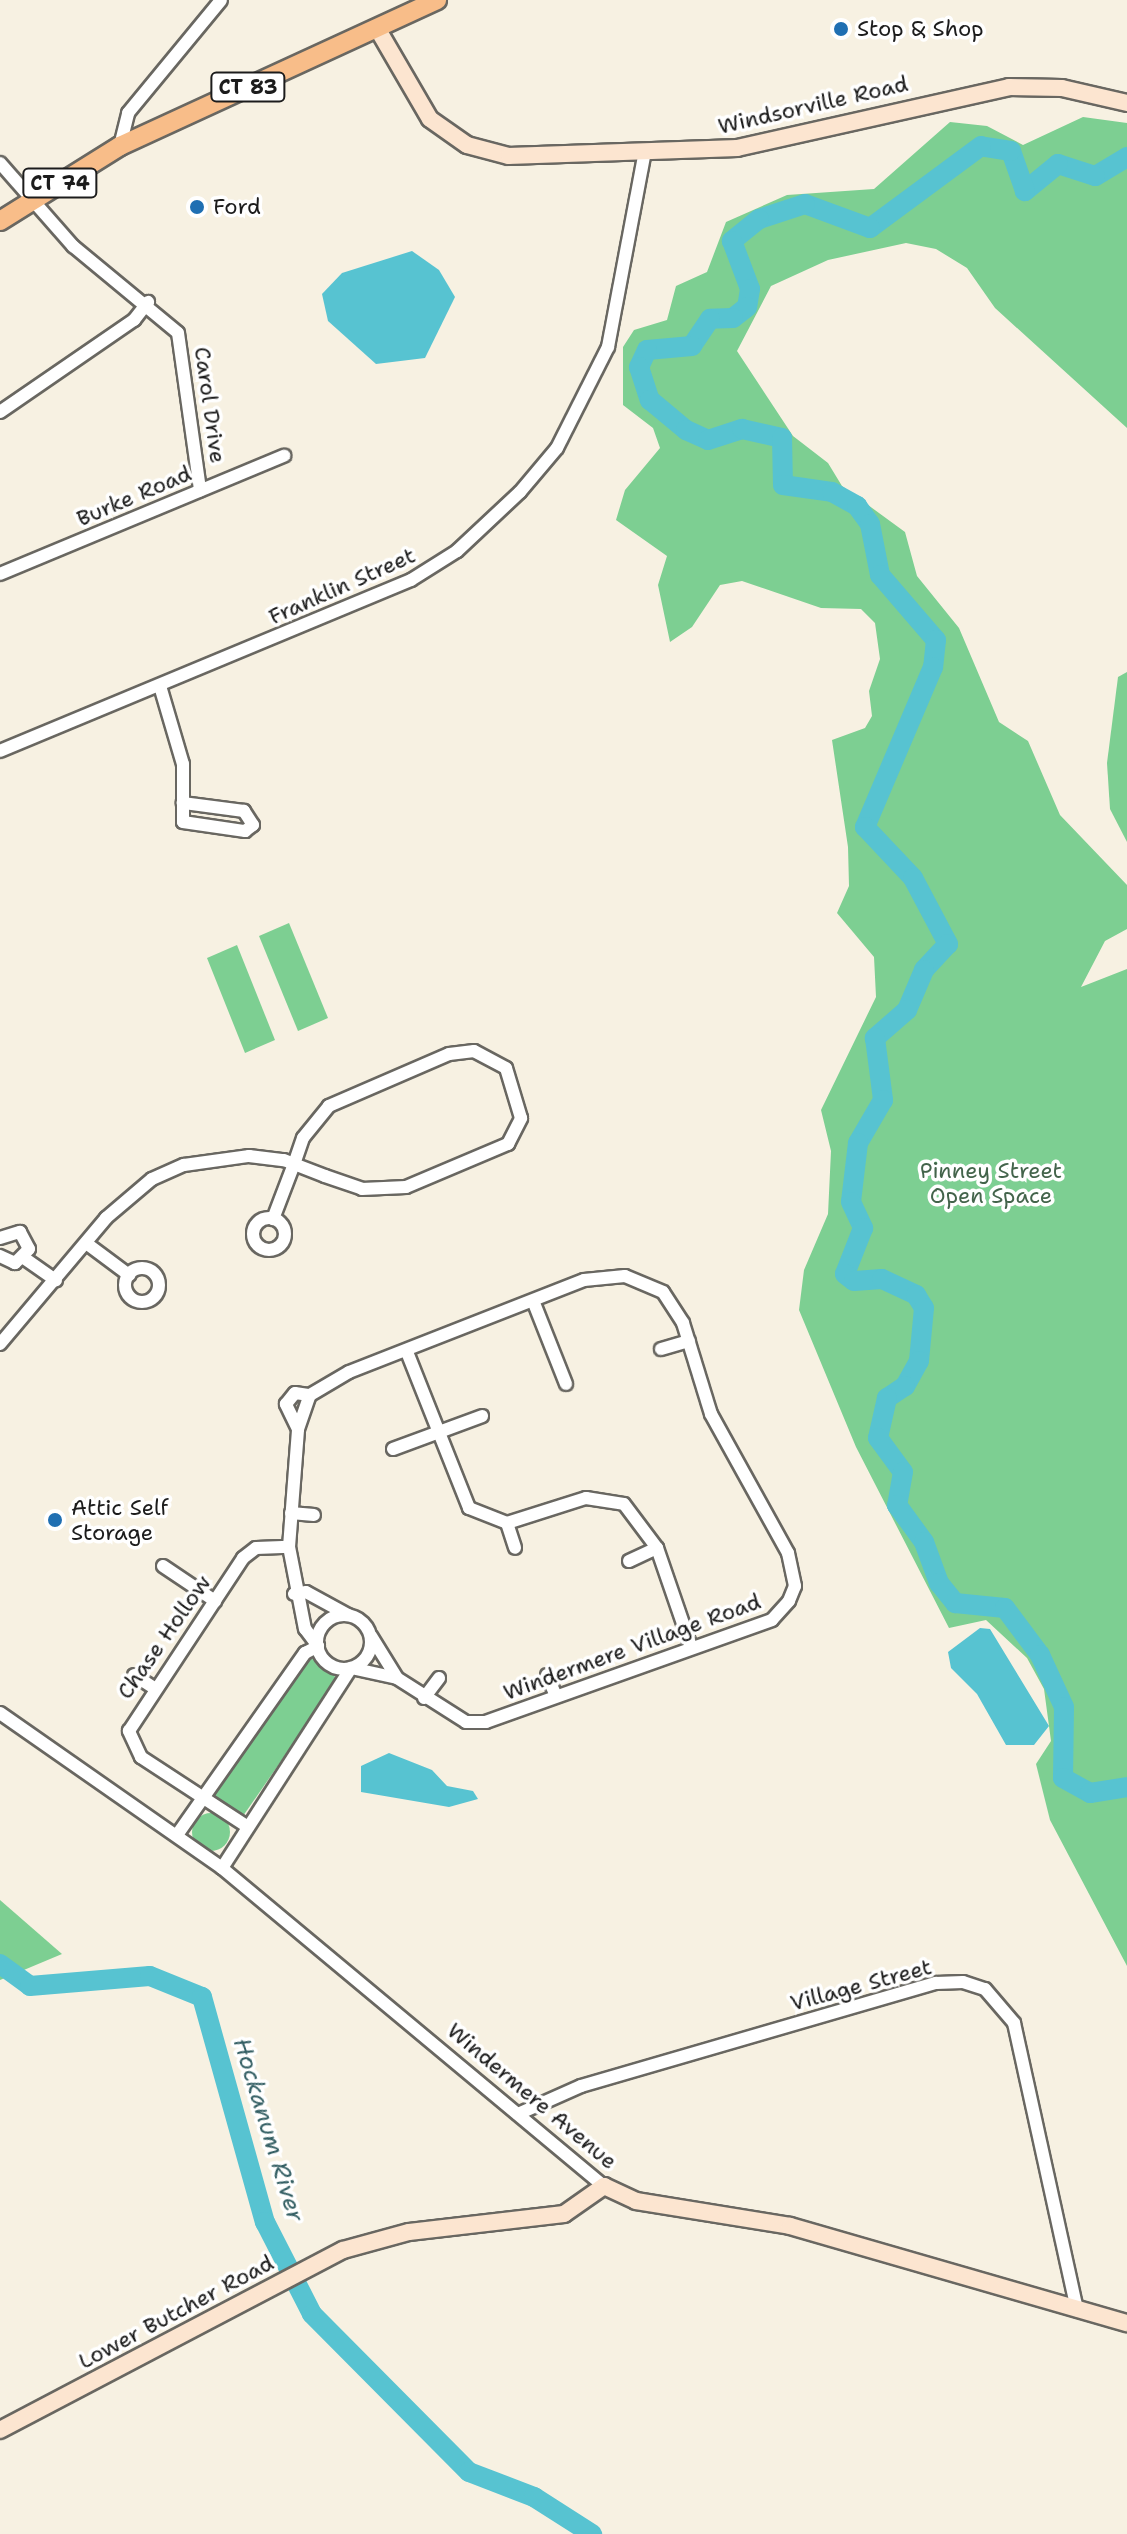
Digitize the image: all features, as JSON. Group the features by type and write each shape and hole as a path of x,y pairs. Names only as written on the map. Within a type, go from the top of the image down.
{"main road":[{"name":"CT 83","path":"120,146 437,0"},
{"name":"CT 74","path":"0,221 120,146"}],"street":[{"path":"120,146 128,113 221,0"},
{"name":"Windsorville Road","path":"377,28 417,105 467,145 509,156 644,156 737,148 1009,87 1062,88 1127,103"},
{"name":"Franklin Street","path":"0,751 411,580 457,551 520,492 557,448 608,347 644,156"},
{"name":"Carol Drive","path":"0,163 73,246 148,302 184,347 200,490"},
{"path":"0,412 134,320 148,302"},
{"name":"Burke Road","path":"0,574 284,456"},
{"path":"160,686 183,764 183,803 189,825 253,825 244,811 183,803"},
{"path":"0,1344 130,1196 184,1165 249,1156 294,1164 362,1189 406,1187 508,1144 521,1118 517,1094 506,1068 491,1057 449,1054 329,1106 294,1164 273,1219"},
{"path":"0,1238 10,1231 24,1235 24,1258"},
{"path":"86,1243 129,1275"},
{"path":"0,1256 24,1258 56,1280"},
{"name":"Windermere Village Road","path":"294,1594 306,1592 348,1615 371,1636 397,1678 466,1722 486,1722 690,1644 772,1620 795,1586 788,1553 711,1414 689,1341 663,1292 625,1276 584,1280 310,1395 298,1429 291,1513 289,1547 294,1594 326,1662 397,1678"},
{"path":"534,1303 566,1384"},
{"path":"661,1349 689,1341"},
{"path":"407,1352 469,1508 507,1523 586,1498 612,1498 639,1517 657,1548 690,1644"},
{"path":"393,1449 482,1416"},
{"path":"291,1513 314,1515"},
{"path":"507,1523 515,1548"},
{"name":"Chase Hollow","path":"248,1827 203,1799 132,1746 132,1719 256,1548 289,1547"},
{"path":"629,1561 657,1548"},
{"path":"163,1566 215,1601"},
{"path":"177,1835 305,1653 318,1646 325,1623 348,1615"},
{"path":"222,1868 351,1668 369,1652 371,1636"},
{"path":"134,1675 154,1688"},
{"path":"547,1675 556,1696"},
{"path":"424,1698 439,1678"},
{"name":"Windermere Avenue","path":"0,1713 222,1868 604,2186 636,2201 790,2226 1127,2323"},
{"name":"Village Street","path":"518,2114 581,2086 936,1983 985,1989 1003,2005 1021,2045 1077,2310"},
{"name":"Lower Butcher Road","path":"0,2430 278,2281 375,2239 564,2214 604,2186"}],"green space":[{"name":"Pinney Street Open Space","path":"1083,117 1127,123 1127,428 995,308 967,268 936,249 906,243 828,260 771,286 737,351 793,436 828,463 842,486 905,532 917,576 959,628 999,722 1028,741 1060,815 1127,885 1127,929 1105,941 1081,987 1127,969 1127,1966 1050,1820 1036,1764 1051,1741 1044,1689 1027,1658 986,1620 949,1628 856,1447 799,1310 804,1270 828,1214 831,1151 821,1110 876,997 874,957 837,913 849,886 848,847 832,740 865,728 872,716 869,691 880,659 875,623 861,609 821,608 742,581 720,585 692,627 670,642 658,585 667,556 616,520 625,490 660,448 653,428 623,405 623,347 634,330 667,320 676,286 707,272 726,222 787,195 874,189 950,122 987,126 1023,145"},
{"path":"1127,672 1127,842 1110,809 1107,763 1118,677"},
{"path":"289,923 328,1018 298,1031 259,936"},
{"path":"237,945 275,1040 245,1053 207,958"},
{"path":"310,1657 338,1679 243,1816 213,1797"},
{"path":"211,1813 224,1819 230,1832 224,1845 211,1851 198,1845 192,1832 198,1819"},
{"path":"0,1900 62,1954 0,1980"}],"water":[{"path":"412,251 439,270 455,297 425,358 376,364 328,321 322,294 342,273"},
{"path":"980,1628 990,1629 1049,1726 1034,1745 1006,1745 977,1694 951,1668 948,1652"},
{"path":"389,1753 432,1770 447,1786 473,1791 478,1799 449,1807 361,1792 361,1766"}],"waterway":[{"name":"Hockanum River","path":"1127,157 1095,176 1058,164 1025,191 1011,151 981,146 870,228 805,204 759,219 732,241 750,289 747,307 733,318 710,319 692,346 647,350 639,367 650,400 686,430 708,440 742,429 782,438 783,485 832,492 857,506 870,524 880,575 936,640 933,667 865,827 913,878 948,944 924,970 907,1010 875,1038 883,1100 858,1143 851,1202 863,1228 845,1274 854,1281 882,1279 916,1295 924,1308 919,1361 905,1386 887,1398 878,1438 903,1472 897,1505 924,1542 939,1583 955,1603 1005,1608 1040,1655 1064,1707 1063,1778 1090,1793 1127,1787"},
{"name":"Hockanum River","path":"0,1964 30,1986 150,1976 202,1997 265,2222 312,2314 469,2472 534,2497 592,2534"}],"place":[{"name":"Stop & Shop","path":"841,29"},
{"name":"Ford","path":"197,207"},
{"name":"Attic Self Storage","path":"55,1520"}]}
